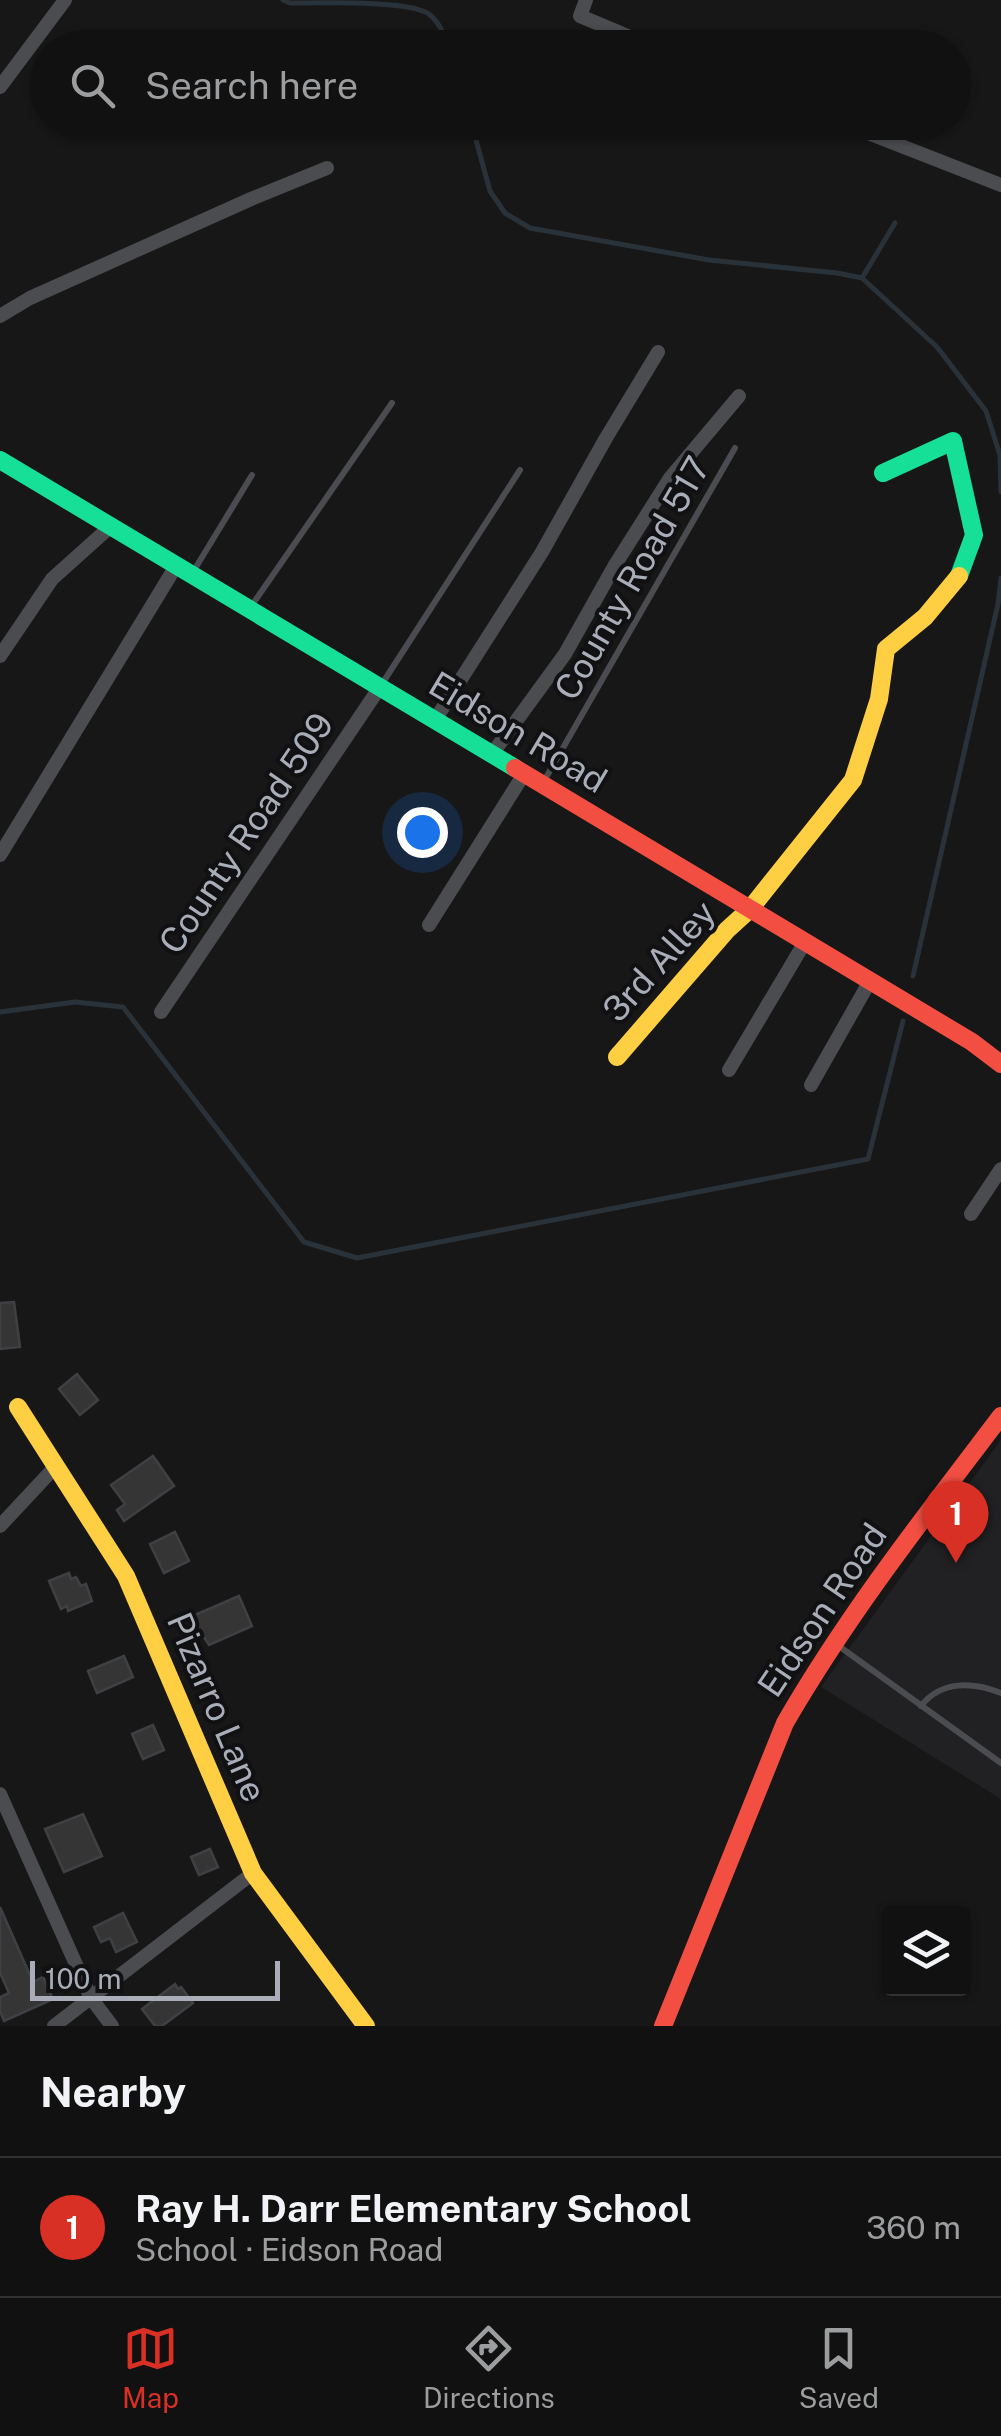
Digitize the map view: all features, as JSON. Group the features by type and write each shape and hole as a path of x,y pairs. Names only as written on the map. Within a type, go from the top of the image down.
{"street":[{"path":"43,30 65,0"},
{"path":"586,0 580,16 613,30"},
{"path":"0,87 30,47"},
{"path":"886,140 1001,185"},
{"path":"0,316 30,298 327,168"},
{"path":"435,720 542,552 658,352"},
{"path":"492,754 564,654 670,478 739,396"},
{"name":"3rd Alley","path":"616,1057 727,930 750,910 854,780 879,699 886,649 925,617 959,577 974,535 953,442 884,472"},
{"name":"Eidson Road","path":"0,460 972,1042 1001,1064"},
{"path":"0,656 52,578 110,527"},
{"path":"0,855 184,570"},
{"name":"County Road 509","path":"161,1012 380,687"},
{"path":"429,925 524,774"},
{"path":"729,1070 805,942"},
{"path":"812,1085 870,981"},
{"path":"971,1214 1001,1169"},
{"name":"Pizarro Lane","path":"18,1407 126,1576 253,1873 366,2026"},
{"name":"Eidson Road","path":"663,2026 785,1723 807,1683 1001,1416"},
{"path":"0,1526 56,1466"},
{"path":"0,1794 90,1998 112,2026"},
{"path":"54,2026 253,1873"}],"lane":[{"path":"250,609 392,403"},
{"name":"County Road 517","path":"542,785 736,448"},
{"path":"380,687 520,470"},
{"path":"184,570 252,475"},
{"path":"836,1643 1001,1763"},
{"path":"921,1706 937,1691 950,1686 986,1687 1001,1693"}],"shaded area":[{"path":"1001,1440 1001,1799 821,1687"}],"building":[{"path":"14,1302 20,1347 0,1349 0,1303"},
{"path":"77,1374 98,1400 80,1415 59,1389"},
{"path":"153,1456 174,1486 124,1521 117,1510 125,1504 111,1485"},
{"path":"175,1532 189,1561 164,1573 150,1544"},
{"path":"69,1573 81,1586 86,1584 92,1601 68,1611 67,1606 61,1609 49,1581"},
{"path":"239,1596 252,1626 209,1645 202,1634 196,1637 188,1618"},
{"path":"124,1656 133,1677 97,1693 88,1671"},
{"path":"153,1725 164,1750 143,1759 132,1734"},
{"path":"83,1814 102,1856 64,1872 45,1829"},
{"path":"210,1849 218,1867 199,1875 191,1857"},
{"path":"0,1907 33,1982 43,1977 53,1999 4,2021 0,1997 9,1993 0,1973"},
{"path":"123,1913 137,1942 116,1952 110,1938 101,1942 94,1927"},
{"path":"175,1984 193,2003 162,2026 155,2026 142,2009"}],"waterway":[{"path":"283,0 403,6 429,14 441,30"},
{"path":"476,140 490,191 505,213 530,228 709,260 862,278 937,347 986,411 1000,455 1001,492"},
{"path":"862,278 895,223"},
{"path":"913,976 1001,578"},
{"path":"0,1012 75,1002 123,1007 304,1242 357,1258 868,1159 903,1021"}],"traffic: fast":[{"path":"883,473 953,441 974,535 959,576"},
{"path":"0,460 515,768"}],"traffic: slow":[{"path":"617,1057 727,930 750,909 853,780 879,699 886,649 925,617 959,576"},
{"path":"18,1407 126,1576 253,1873 366,2026"}],"traffic: jam":[{"path":"515,768 972,1042 1001,1064"},
{"path":"663,2026 785,1723 861,1604 1001,1416"}],"place":[{"name":"Ray H. Darr Elementary School","path":"956,1563"}]}
